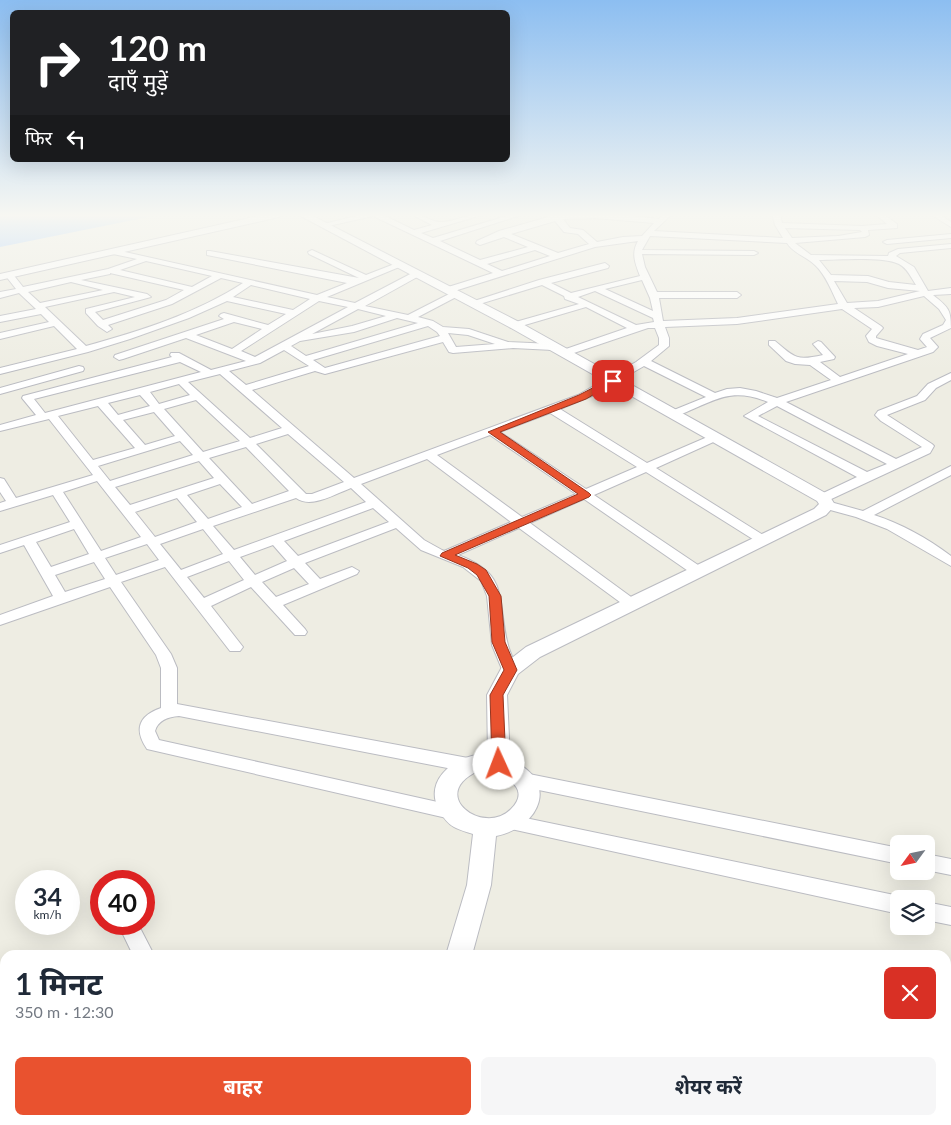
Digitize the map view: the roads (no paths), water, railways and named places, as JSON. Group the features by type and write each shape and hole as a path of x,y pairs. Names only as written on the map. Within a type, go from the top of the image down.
{"street":[{"path":"4,276 48,266"},
{"path":"0,295 110,271 122,266"},
{"path":"180,266 430,322 443,334 450,348 457,351 508,345 559,350 659,321 737,321 844,306 878,304 923,291"},
{"path":"286,266 362,280"},
{"path":"338,266 362,280"},
{"path":"234,353 234,350 319,297 396,266"},
{"path":"403,266 516,326 716,437 825,502 864,515 911,536 935,549 951,562"},
{"path":"487,266 500,273"},
{"path":"410,318 451,292 521,266"},
{"path":"540,266 561,277"},
{"path":"473,303 590,266"},
{"path":"596,288 602,266"},
{"path":"615,266 644,277"},
{"path":"180,380 248,442 297,493 308,499 354,484 582,397 613,381 642,361 658,353 664,347 663,336 654,295 639,266"},
{"path":"821,266 844,306 878,328 871,338 875,342 918,354"},
{"path":"866,477 750,416 777,402 932,348 925,339 926,336 946,327 951,320 942,307 923,291 910,269 906,266"},
{"path":"110,271 194,290"},
{"path":"0,428 256,361 416,274"},
{"path":"4,276 84,350"},
{"path":"101,324 169,302 219,276"},
{"path":"829,278 868,279 893,286 923,291 951,292"},
{"path":"70,280 169,302"},
{"path":"0,371 119,340 202,310 227,298 249,282"},
{"path":"542,282 568,297 635,328 663,336"},
{"path":"568,297 596,288 659,321"},
{"path":"1,318 114,290"},
{"path":"654,295 737,295"},
{"path":"119,340 89,311 147,297"},
{"path":"227,298 294,313"},
{"path":"516,326 585,305"},
{"path":"202,310 268,328"},
{"path":"289,344 398,315"},
{"path":"119,357 232,319"},
{"path":"305,359 430,322"},
{"path":"0,336 55,324"},
{"path":"289,344 305,359 321,370 331,370 443,334 469,332 508,345"},
{"path":"188,335 256,361"},
{"path":"772,343 793,360 810,361 830,357 818,344"},
{"path":"106,344 132,372"},
{"path":"156,346 210,373"},
{"path":"67,355 91,383"},
{"path":"27,398 182,358"},
{"path":"642,361 715,397"},
{"path":"810,361 837,380"},
{"path":"244,389 317,368"},
{"path":"0,391 79,369"},
{"path":"222,370 429,550 436,555 446,556 472,566 482,573 495,596 499,642 510,670"},
{"path":"499,764 496,695 510,670 533,652 633,605 820,512 825,502 866,477 926,450 928,446 881,415 922,398 932,386 951,376"},
{"path":"17,386 27,398 47,415 92,464 166,562 235,647"},
{"path":"142,390 183,438 250,509"},
{"path":"673,414 715,397 736,390 745,390 777,402 896,464"},
{"path":"116,419 199,396"},
{"path":"100,401 142,449"},
{"path":"552,409 764,540"},
{"path":"0,507 56,490 106,481 202,457 292,429"},
{"path":"493,432 699,572"},
{"path":"446,556 716,437"},
{"path":"92,464 183,438"},
{"path":"429,456 633,605"},
{"path":"864,515 951,470"},
{"path":"127,510 223,479"},
{"path":"0,482 13,503"},
{"path":"56,490 113,581 163,654 169,668 169,709"},
{"path":"179,493 253,581 300,632"},
{"path":"47,572 205,524 297,493"},
{"path":"177,576 374,503"},
{"path":"201,605 295,562 398,523"},
{"path":"0,548 77,524"},
{"path":"274,539 318,585"},
{"path":"28,540 62,599"},
{"path":"0,620 166,562"},
{"path":"274,603 352,571"},
{"path":"451,812 153,744 147,738 147,730 156,716 169,709 179,710 468,765"},
{"path":"524,780 529,797 527,805 521,815 499,827 485,828 472,826 460,820 445,803 444,792 447,782 460,769 478,762 499,764 509,767 524,780 890,854"},
{"path":"511,822 890,903"},
{"path":"460,950 479,885 485,828"},
{"path":"935,864 951,867"},
{"path":"935,913 951,916"},
{"path":"134,935 141,950"}]}
